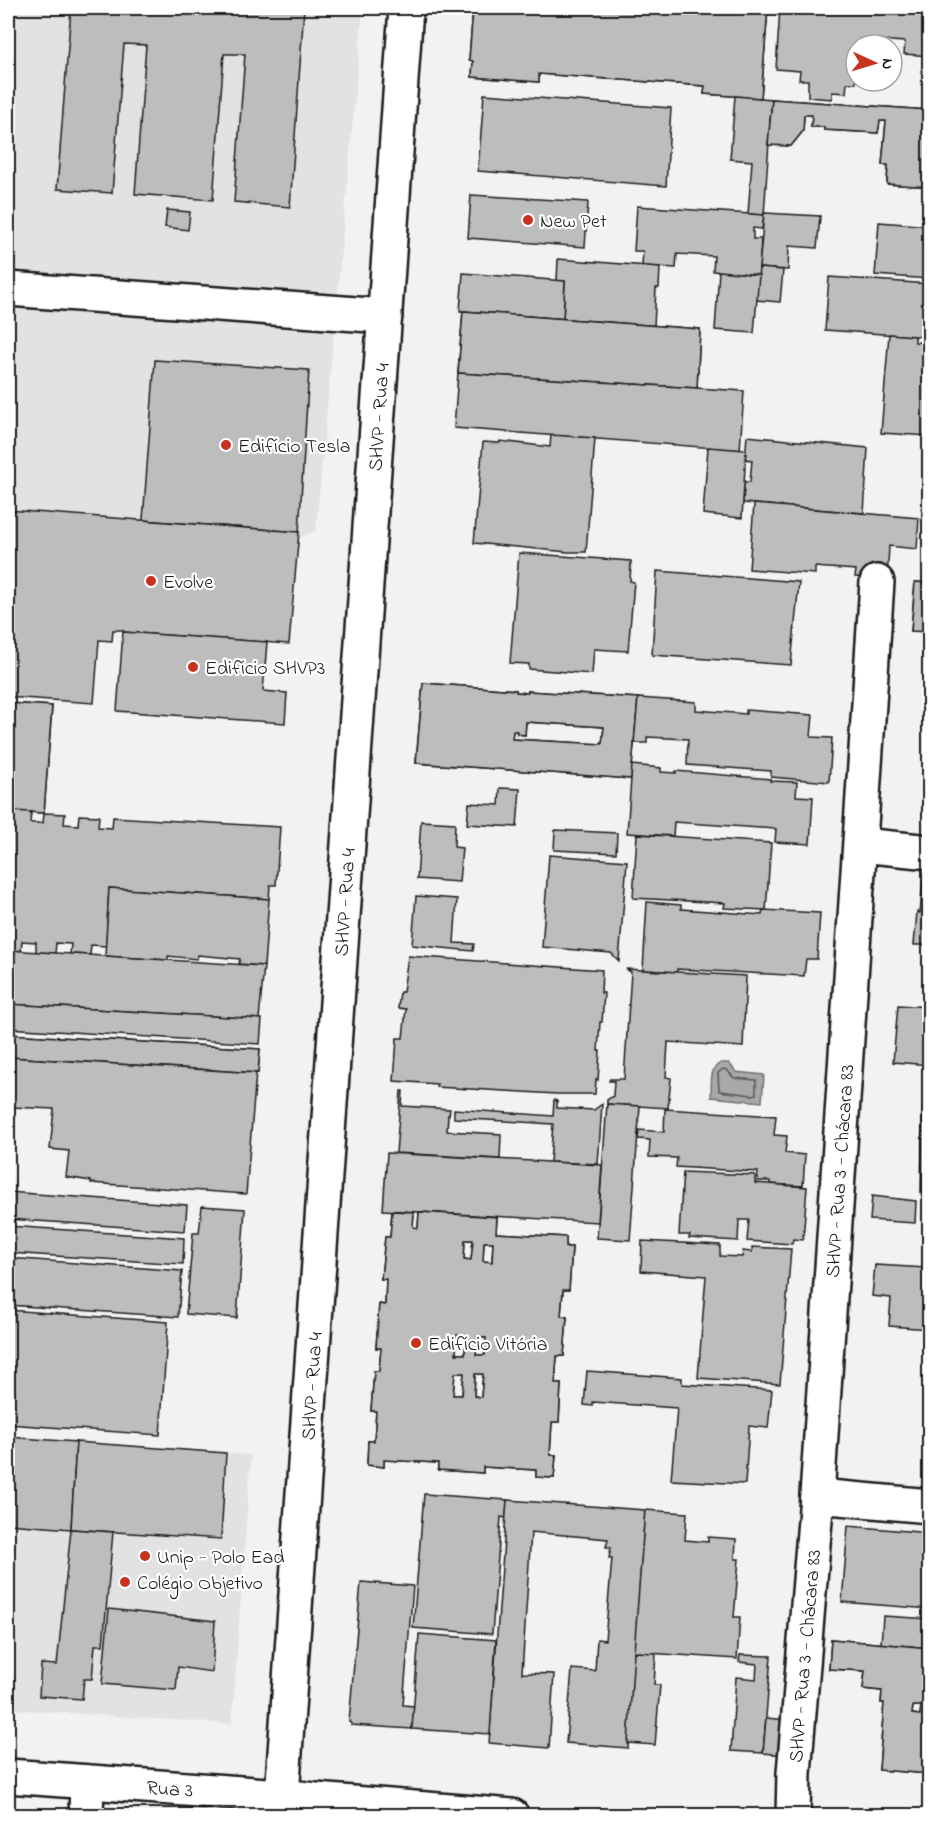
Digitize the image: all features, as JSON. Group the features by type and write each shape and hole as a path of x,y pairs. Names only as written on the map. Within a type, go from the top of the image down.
{"street":[{"name":"SHVP - Rua 4","path":"282,1796 406,8"},
{"path":"8,289 385,316"},
{"name":"SHVP - Rua 3 - Chácara 83","path":"793,1815 794,1773 817,1496 877,582"},
{"path":"861,845 930,852"},
{"path":"817,1496 930,1506"},
{"name":"Rua 3","path":"8,1776 512,1815"},
{"path":"86,1815 87,1782"}],"shaded area":[{"path":"8,8 363,8 316,530 300,537 8,514"},
{"name":"Colégio Objetivo","path":"8,1438 251,1455 232,1724 8,1709"}],"water":[{"path":"721,1063 729,1063 736,1072 764,1075 762,1102 711,1097 712,1073"}],"building":[{"path":"71,8 304,8 290,207 234,202 245,54 224,54 213,200 135,194 146,45 124,44 112,193 57,189"},
{"path":"473,8 768,8 761,98 704,94 705,86 539,74 539,82 472,77 473,61 469,60"},
{"path":"473,8 768,8 761,98 704,94 705,86 539,74 539,82 472,77 473,61 469,60"},
{"path":"780,8 930,8 930,56 904,54 904,33 844,33 844,93 832,92 832,99 808,97 808,80 799,80 800,71 776,69"},
{"path":"484,94 671,108 666,186 478,171"},
{"path":"735,96 772,99 764,215 748,214 752,161 730,159"},
{"path":"772,99 928,110 930,187 887,184 888,165 882,165 886,121 880,121 878,133 824,130 824,127 811,127 812,115 804,115 803,131 791,146 768,145"},
{"path":"772,99 928,110 930,187 887,184 888,165 882,165 886,121 880,121 878,133 824,130 824,127 811,127 812,115 804,115 803,131 791,146 768,145"},
{"name":"New Pet","path":"471,195 588,202 585,247 468,238"},
{"path":"637,206 764,215 762,229 753,228 753,239 761,239 759,275 713,271 714,256 677,254 676,268 642,266 643,251 634,251"},
{"path":"167,210 190,212 188,230 165,227"},
{"path":"764,213 820,216 817,248 789,246 788,270 759,268"},
{"path":"879,222 930,226 930,279 875,275"},
{"path":"558,259 660,267 659,288 656,288 654,326 563,319 565,281 557,281"},
{"path":"759,268 783,270 780,302 756,300"},
{"path":"719,271 759,275 754,333 715,330"},
{"path":"463,273 565,281 563,319 460,311"},
{"path":"829,277 930,284 930,336 825,330"},
{"path":"463,311 700,329 697,388 458,373"},
{"path":"463,311 700,329 697,388 458,373"},
{"path":"889,334 915,336 915,342 930,343 930,436 881,433"},
{"name":"Edifício Tesla","path":"155,360 309,370 299,532 143,520"},
{"path":"458,373 744,391 740,450 454,428"},
{"path":"551,435 595,438 586,552 474,543 483,442 500,443 500,441 550,447"},
{"path":"747,436 868,448 864,513 743,503 744,482 750,482 752,460 745,459"},
{"path":"708,447 746,450 742,518 703,514"},
{"path":"754,504 919,518 917,549 889,546 887,580 855,577 856,570 815,567 815,574 749,569"},
{"name":"Evolve","path":"8,510 299,532 289,644 113,630 112,641 99,640 94,703 8,697"},
{"path":"519,553 631,561 630,581 634,582 628,651 594,649 592,674 529,669 529,664 510,663"},
{"path":"657,571 799,582 791,665 652,655"},
{"path":"915,582 930,583 930,632 911,631"},
{"path":"915,582 930,583 930,632 911,631"},
{"name":"Edifício SHVP3","path":"123,632 267,642 263,691 287,693 285,723 117,711"},
{"path":"423,683 516,690 516,692 528,693 528,691 638,698 631,779 416,763","holes":["526,722 604,727 602,744 512,739 513,731 525,735"]},
{"path":"423,683 516,690 516,692 528,693 528,691 638,698 631,779 416,763","holes":["526,722 604,727 602,744 512,739 513,731 525,735"]},
{"path":"638,698 696,702 696,710 746,714 746,710 813,715 811,737 832,738 829,782 771,777 771,771 687,765 688,739 647,737 647,743 634,743"},
{"path":"8,703 52,706 44,813 8,811"},
{"path":"8,703 52,706 44,813 8,811"},
{"path":"632,765 661,768 661,772 676,773 676,771 797,782 796,796 813,797 810,844 775,842 776,829 674,822 673,836 627,833"},
{"path":"500,788 520,789 517,827 467,824 469,803 499,805"},
{"path":"10,811 31,812 30,823 43,823 44,813 65,814 64,824 78,825 79,815 99,816 98,827 112,828 113,817 280,827 276,885 270,885 269,899 109,888 106,946 91,945 90,955 70,954 71,944 56,943 55,953 36,952 36,942 22,941 21,951 8,950 8,820 10,821"},
{"path":"421,821 455,823 454,847 462,848 459,882 417,879"},
{"path":"555,830 617,833 616,853 554,850"},
{"path":"637,834 771,843 766,910 724,908 725,903 633,898"},
{"path":"549,855 627,861 619,961 611,953 542,947"},
{"path":"923,879 930,879 930,945 914,945 917,912 920,913"},
{"path":"109,888 269,899 264,966 239,964 240,959 198,955 197,959 168,956 168,960 105,956"},
{"path":"416,896 457,899 454,943 474,944 473,951 412,945"},
{"path":"647,902 681,905 681,909 762,915 763,910 820,913 817,959 806,959 804,976 677,969 677,972 643,970"},
{"path":"8,950 264,966 259,1019 8,1004"},
{"path":"408,956 602,970 601,993 604,993 595,1094 436,1087 437,1084 394,1081 397,1038 403,1038 406,1009 398,1008 400,992 403,992"},
{"path":"626,969 746,976 743,1047 668,1042 666,1077 671,1078 668,1108 607,1104 607,1100 613,1096 614,1081 609,1081 610,1079 624,1079 631,972"},
{"path":"8,1004 262,1019 260,1044 8,1028"},
{"path":"898,1005 930,1007 930,1065 893,1062"},
{"path":"8,1034 260,1049 258,1073 8,1057"},
{"path":"8,1034 260,1049 258,1073 8,1057"},
{"path":"8,1057 256,1073 246,1194 91,1183 91,1181 66,1177 69,1151 50,1149 54,1109 11,1107 11,1099 8,1098"},
{"path":"401,1091 403,1091 402,1106 450,1109 447,1131 501,1134 500,1159 396,1153"},
{"path":"554,1100 557,1101 557,1108 594,1110 602,1104 598,1164 550,1162 553,1124 454,1118 454,1109 553,1116"},
{"path":"607,1104 640,1106 630,1240 597,1238"},
{"path":"923,1105 930,1106 930,1193 921,1193"},
{"path":"665,1109 776,1116 774,1135 787,1136 785,1153 805,1155 803,1186 757,1181 758,1172 676,1167 677,1158 649,1157 650,1140 638,1139 639,1130 664,1132"},
{"path":"387,1153 602,1165 598,1222 383,1210"},
{"path":"683,1172 755,1175 755,1183 807,1187 803,1240 793,1239 792,1244 747,1241 749,1220 739,1220 738,1241 689,1238 690,1235 679,1235"},
{"path":"8,1192 187,1205 185,1231 8,1219"},
{"path":"872,1196 916,1201 915,1223 870,1220"},
{"path":"202,1206 245,1209 237,1318 186,1314 193,1233 199,1233"},
{"name":"Edifício Vitória","path":"392,1211 414,1212 413,1227 418,1228 419,1212 497,1217 496,1233 566,1237 566,1247 572,1247 569,1290 563,1290 561,1316 567,1317 564,1356 557,1356 555,1384 561,1384 559,1422 552,1422 550,1455 556,1455 554,1478 536,1477 536,1470 483,1467 483,1473 438,1470 438,1463 384,1460 384,1467 367,1465 368,1441 374,1441 376,1411 371,1411 374,1371 379,1371 381,1348 376,1348 379,1304 385,1305 386,1279 381,1279 385,1237 390,1237","holes":["465,1240 473,1240 471,1260 464,1259","484,1242 493,1242 492,1262 483,1261","457,1335 466,1336 465,1354 456,1354","477,1337 486,1338 485,1355 476,1355","455,1373 464,1373 462,1395 453,1395","475,1374 483,1374 481,1397 474,1396"]},
{"name":"Edifício Vitória","path":"392,1211 414,1212 413,1227 418,1228 419,1212 497,1217 496,1233 566,1237 566,1247 572,1247 569,1290 563,1290 561,1316 567,1317 564,1356 557,1356 555,1384 561,1384 559,1422 552,1422 550,1455 556,1455 554,1478 536,1477 536,1470 483,1467 483,1473 438,1470 438,1463 384,1460 384,1467 367,1465 368,1441 374,1441 376,1411 371,1411 374,1371 379,1371 381,1348 376,1348 379,1304 385,1305 386,1279 381,1279 385,1237 390,1237","holes":["465,1240 473,1240 471,1260 464,1259","484,1242 493,1242 492,1262 483,1261","457,1335 466,1336 465,1354 456,1354","477,1337 486,1338 485,1355 476,1355","455,1373 464,1373 462,1395 453,1395","475,1374 483,1374 481,1397 474,1396"]},
{"path":"8,1226 184,1238 183,1264 8,1253"},
{"path":"642,1241 720,1245 720,1256 742,1257 743,1251 752,1252 752,1247 791,1249 780,1384 698,1378 706,1276 641,1271"},
{"path":"8,1258 182,1271 178,1317 8,1305"},
{"path":"875,1265 927,1268 926,1275 930,1275 930,1329 889,1326 891,1298 872,1296"},
{"path":"8,1310 168,1322 160,1435 8,1424"},
{"path":"587,1371 682,1378 682,1384 772,1390 768,1428 749,1426 745,1484 671,1480 677,1408 593,1402 593,1406 584,1405"},
{"path":"8,1437 76,1442 71,1529 8,1524"},
{"path":"76,1442 226,1453 221,1539 71,1529"},
{"path":"424,1494 507,1500 506,1518 501,1517 492,1634 413,1628"},
{"path":"507,1500 645,1510 628,1748 566,1743 572,1669 595,1671 597,1639 605,1640 612,1558 609,1558 611,1547 606,1547 608,1539 531,1532 522,1673 554,1674 549,1748 489,1743"},
{"path":"645,1510 687,1513 685,1540 708,1542 708,1537 736,1539 735,1559 739,1559 734,1617 740,1617 737,1659 634,1652"},
{"path":"848,1526 930,1533 930,1609 842,1602"},
{"path":"71,1529 113,1532 103,1645 95,1645 92,1679 84,1679 82,1699 39,1696 41,1664 57,1665"},
{"path":"361,1582 413,1586 403,1705 414,1706 412,1729 351,1725 349,1722"},
{"path":"109,1609 215,1621 212,1672 178,1667 176,1690 102,1684"},
{"path":"883,1616 930,1619 930,1648 881,1644"},
{"path":"419,1634 496,1640 490,1734 412,1729"},
{"path":"831,1639 930,1648 930,1774 879,1770 884,1703 881,1703 882,1691 863,1689 865,1671 829,1669","holes":["913,1706 921,1706 920,1715 912,1714"]},
{"path":"831,1639 930,1648 930,1774 879,1770 884,1703 881,1703 882,1691 863,1689 865,1671 829,1669","holes":["913,1706 921,1706 920,1715 912,1714"]},
{"path":"634,1652 656,1653 654,1685 660,1685 655,1745 628,1743"},
{"path":"740,1655 771,1656 763,1753 731,1751 736,1677 756,1679 757,1664 739,1662"},
{"path":"766,1718 799,1721 797,1756 763,1753"}],"place":[{"name":"New Pet","path":"528,220"},
{"name":"Edifício Tesla","path":"226,445"},
{"name":"Evolve","path":"151,581"},
{"name":"Edifício SHVP3","path":"193,667"},
{"name":"Edifício Vitória","path":"416,1343"},
{"name":"Unip - Polo Ead","path":"145,1556"},
{"name":"Colégio Objetivo","path":"125,1582"}]}
